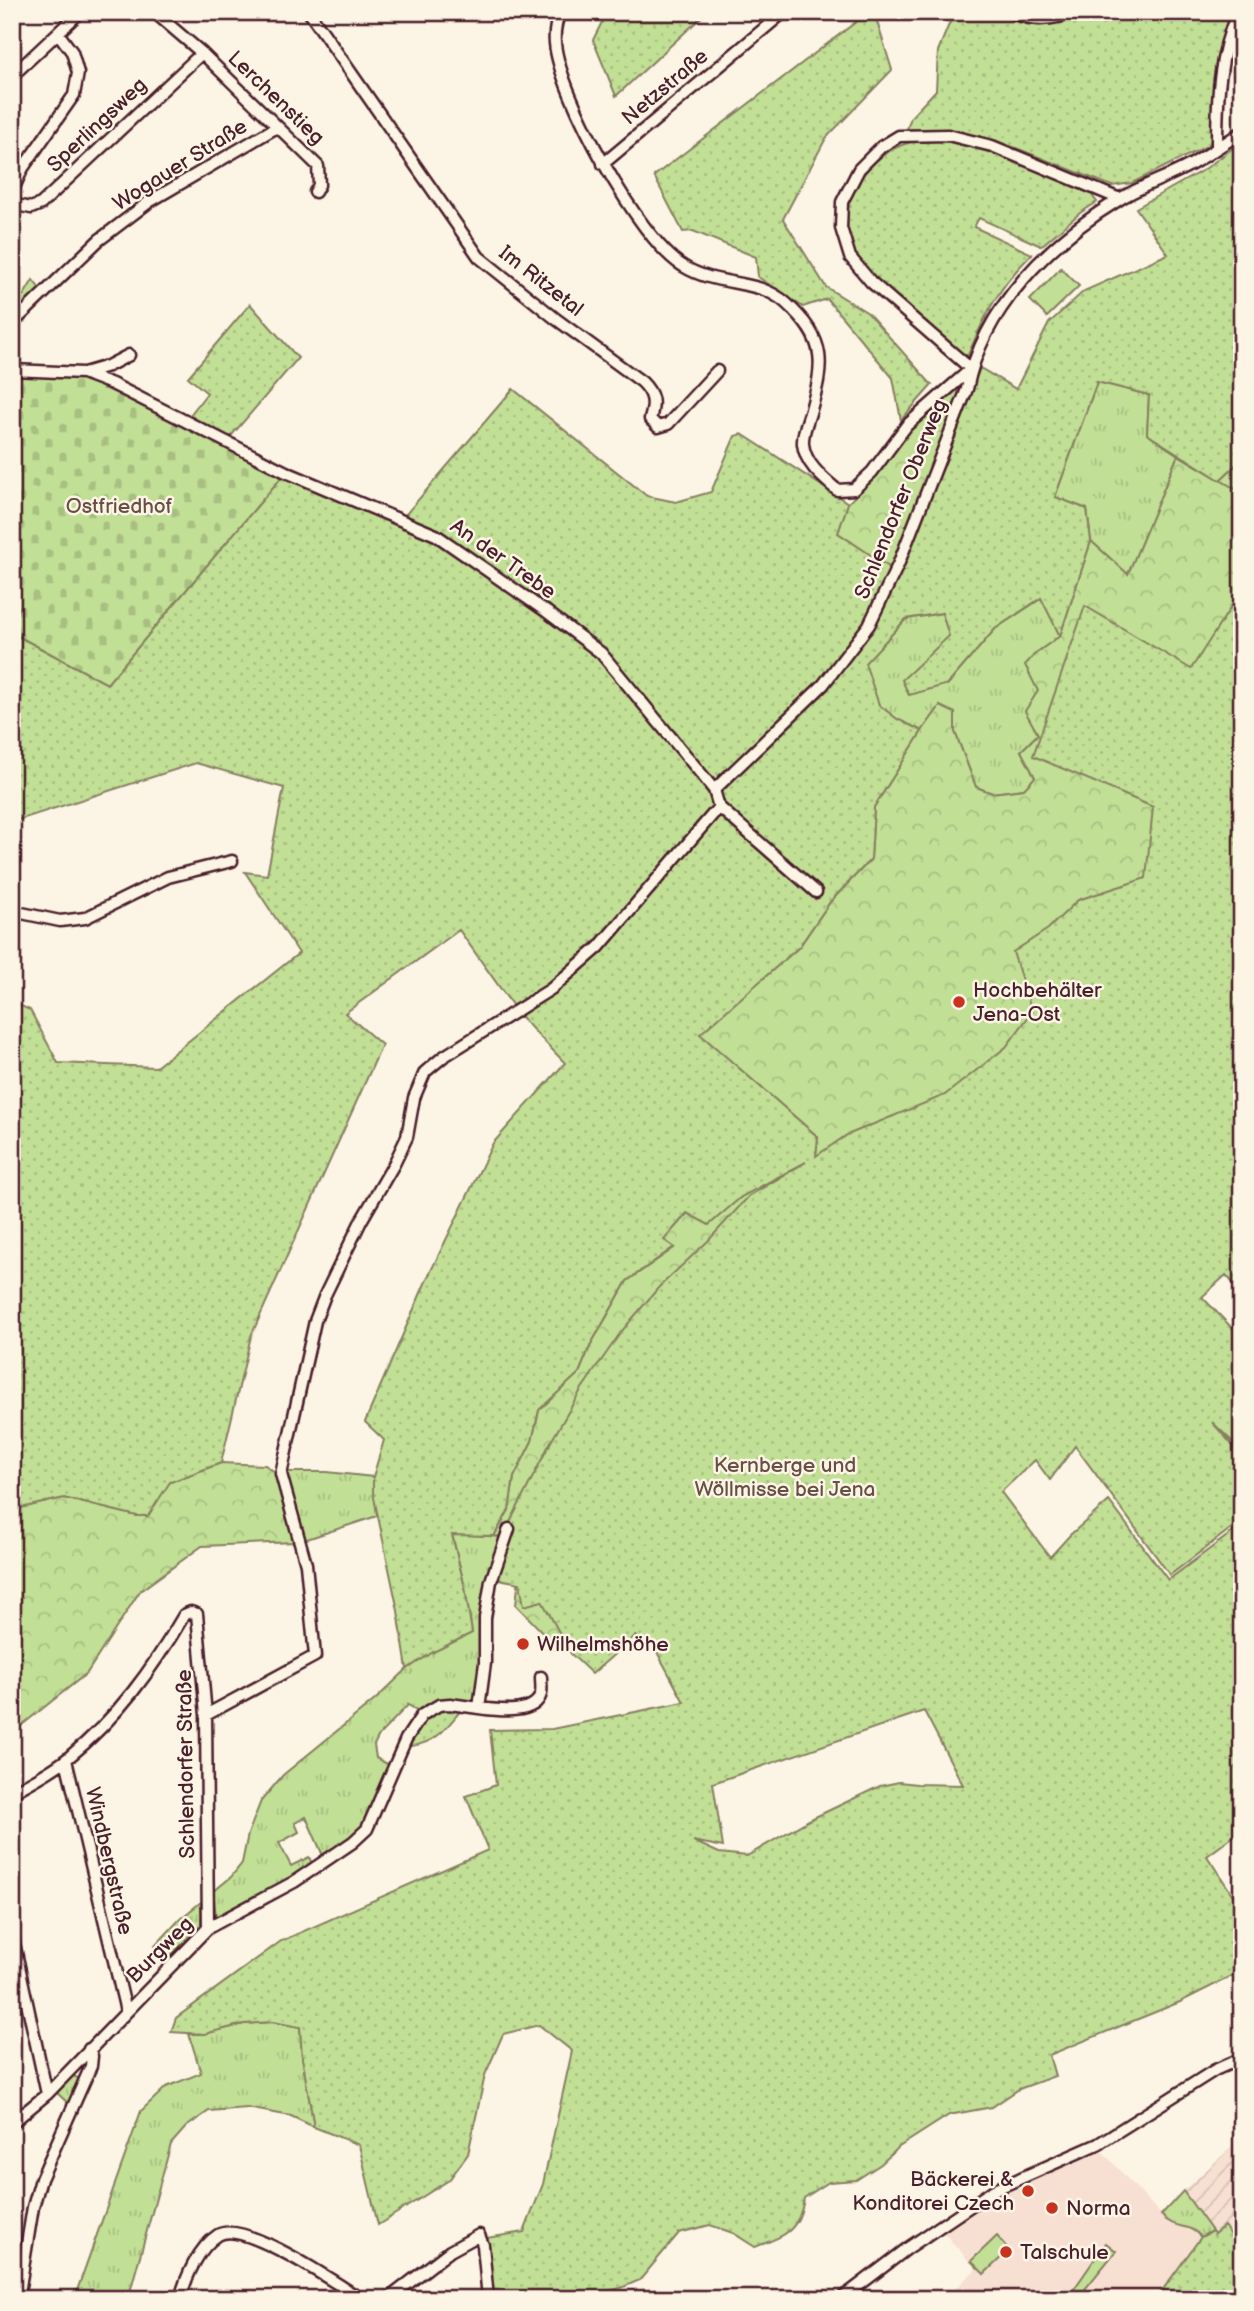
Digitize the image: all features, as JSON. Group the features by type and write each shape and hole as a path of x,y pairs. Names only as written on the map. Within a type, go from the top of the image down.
{"street":[{"path":"12,76 80,12"},
{"name":"Lerchenstieg","path":"154,12 202,53 318,166 319,185 316,192"},
{"name":"Im Ritzetal","path":"309,12 479,257 556,319 642,382 650,391 654,404 650,419 658,427 668,424 717,371"},
{"path":"560,12 555,30 555,46 561,71 581,120 626,202 679,265 716,281 765,289 786,303 814,339 821,358 820,379 802,442 810,463 837,490 854,489 872,472 906,425 971,369 1000,308 1047,255 1120,199 1192,164 1242,132"},
{"name":"Netzstraße","path":"603,164 784,12"},
{"path":"1011,12 1030,18 1046,19 1062,17 1072,12"},
{"path":"1217,149 1223,56 1238,12"},
{"path":"12,192 23,168 74,95 78,73 72,51 58,33"},
{"name":"Sperlingsweg","path":"12,204 31,208 41,204 202,53"},
{"name":"Wogauer Straße","path":"12,324 99,240 149,202 277,127"},
{"path":"971,369 871,282 850,257 841,228 842,202 859,169 881,147 899,136 948,135 992,146 1120,199"},
{"name":"An der Trebe","path":"83,373 108,366 129,355"},
{"name":"Schlendorfer Oberweg","path":"714,790 823,685 869,625 908,540 967,389 971,369"},
{"name":"An der Trebe","path":"12,370 83,373 113,384 286,472 436,535 601,653 714,790 719,807"},
{"path":"206,1715 315,1656 306,1564 281,1474 315,1321 361,1221 407,1137 414,1098 425,1072 443,1057 551,989 599,947 719,807 816,892"},
{"path":"12,911 60,921 85,918 168,877 232,861"},
{"path":"479,1708 491,1581 509,1529"},
{"name":"Schlendorfer Straße","path":"66,1760 97,1731 149,1673 184,1615 191,1612 197,1614 200,1623 206,1715 208,1928"},
{"name":"Burgweg","path":"12,2123 47,2094 208,1928 294,1882 353,1842 367,1829 406,1739 422,1715 439,1705 450,1704 505,1711 523,1709 537,1700 541,1693 541,1677"},
{"path":"12,1793 66,1760"},
{"name":"Windbergstraße","path":"66,1760 126,2011"},
{"path":"12,1934 47,2094"},
{"path":"18,2299 38,2189 91,2066 92,2056 89,2049"},
{"path":"841,2299 908,2248 994,2190 1098,2144 1215,2070 1242,2058"},
{"path":"180,2299 187,2277 202,2252 219,2235 232,2231 282,2251 361,2299"},
{"path":"388,2299 450,2251 479,2235 483,2245 488,2299"}],"shaded area":[{"path":"1242,2138 1242,2235 1235,2241 1214,2234 1183,2191"},
{"path":"1100,2149 1170,2224 1194,2229 1201,2237 1156,2299 944,2299 976,2269 944,2233 1000,2196"}],"green space":[{"path":"607,12 707,12 616,96 593,40"},
{"path":"869,12 874,12 892,70 826,138 783,219 826,287 868,313 932,385 901,420 893,378 827,299 803,307 758,277 756,257 693,231 683,232 654,176"},
{"path":"954,12 997,12 1016,21 1039,26 1065,22 1079,12 1234,12 1217,75 1209,145 1132,183 1112,186 984,138 952,131 907,129 911,117 936,90 938,51"},
{"path":"930,139 972,147 1012,160 1090,193 1097,202 1041,246 979,218 974,227 1032,254 994,301 968,355 961,356 867,272 854,252 848,230 847,218 852,196 856,185 869,168 900,146"},
{"name":"Kernberge und Wöllmisse bei Jena","path":"1242,141 1242,459 1220,480 1147,434 1149,395 1097,382 1055,497 1087,509 1091,541 1060,636 1041,598 995,629 948,684 909,695 902,680 949,636 942,613 906,619 865,663 879,705 897,719 922,731 874,807 871,859 830,902 799,947 700,1034 818,1137 816,1156 847,1135 945,1095 1006,1047 1032,1012 1013,952 1048,929 1078,900 1146,878 1153,807 1033,756 1085,606 1191,669 1242,590 1242,1293 1226,1275 1202,1297 1232,1328 1242,1320 1242,1451 1212,1422 1242,1456 1242,1520 1170,1575 1075,1446 1050,1480 1035,1460 1001,1492 1050,1557 1070,1535 1109,1501 1168,1580 1242,1525 1242,1830 1207,1856 1242,1909 1242,1971 1180,2002 1049,2055 1055,2076 1019,2089 992,2107 949,2115 899,2147 881,2164 856,2180 829,2182 804,2198 794,2226 782,2236 755,2247 733,2233 710,2225 679,2233 640,2280 621,2288 572,2299 494,2299 486,2238 524,2232 543,2184 572,2051 539,2025 503,2034 485,2075 468,2154 449,2180 378,2225 359,2145 314,2127 302,2057 300,2027 273,2022 244,2024 204,2034 171,2032 176,2018 281,1941 488,1850 466,1796 496,1785 490,1730 552,1729 684,1702 657,1652 635,1636 592,1674 571,1654 542,1601 524,1606 520,1583 488,1577 501,1540 549,1445 581,1390 621,1332 659,1287 708,1241 749,1196 806,1162 741,1197 709,1225 687,1213 664,1240 674,1247 627,1281 591,1344 579,1373 539,1410 532,1441 514,1477 509,1510 494,1536 452,1535 465,1588 472,1633 433,1652 407,1669 398,1611 373,1493 373,1477 384,1440 365,1422 426,1281 493,1143 565,1063 520,1016 459,930 345,1013 382,1045 251,1336 221,1463 170,1482 148,1516 137,1516 64,1498 12,1510 12,1002 30,1010 58,1063 156,1067 299,953 245,872 267,875 284,788 196,763 12,822 12,633 107,684 286,472 401,520 513,389 647,496 676,502 711,492 735,436 742,434 848,503 838,533 898,573 980,368 1016,389 1049,323 1084,291 1168,254 1136,208 1205,169","holes":["924,1711 963,1785 899,1782 880,1786 809,1820 747,1856 719,1853 693,1841 723,1847 713,1783"]},
{"path":"1061,268 1079,286 1047,317 1030,300"},
{"path":"33,280 43,293 12,324 12,288 15,291 13,295 20,298"},
{"path":"250,304 298,358 226,442 187,419 207,393 188,377"},
{"path":"980,368 898,574 838,533 848,503 872,480 910,426"},
{"name":"Ostfriedhof","path":"12,370 83,373 286,472 107,684 12,633"},
{"path":"1097,382 1149,395 1147,434 1178,455 1128,575 1091,541 1087,509 1055,497"},
{"name":"Kernberge und Wöllmisse bei Jena","path":"1178,455 1242,493 1242,1149 573,1652 550,1640 516,1605 523,1538 494,1536 509,1510 514,1477 532,1441 539,1410 579,1373 591,1344 627,1281 674,1248 663,1240 688,1213 709,1224 741,1197 816,1155 818,1137 699,1034 799,947 830,902 871,859 874,807 940,706 955,713 955,732 976,787 992,793 1024,789 1035,777 1021,751 1038,734 1025,711 1038,691 1025,665 1036,653 1060,636 1091,541 1128,574"},
{"path":"1242,459 1242,493 1220,480"},
{"path":"1042,598 1060,636 1036,653 1038,691 1026,711 1038,734 1021,751 1036,777 1025,789 992,793 976,787 955,732 940,706 922,731 897,719 879,705 864,663 906,619 942,613 949,635 948,684 995,629"},
{"path":"221,1463 265,1465 275,1472 295,1542 202,1546 140,1591 87,1673 12,1733 12,1510 64,1498 137,1516 170,1482"},
{"path":"285,1472 327,1472 373,1477 377,1516 304,1540"},
{"path":"452,1534 505,1537 489,1582 476,1701 473,1704 438,1702 420,1712 408,1705 379,1735 374,1745 376,1758 391,1766 363,1828 354,1838 324,1858 306,1817 295,1823 299,1832 279,1843 291,1866 309,1857 313,1866 220,1917 216,1916 213,1892 231,1877 242,1863 248,1834 261,1801 283,1775 376,1699 407,1669 433,1652 472,1633"},
{"path":"449,1708 462,1709 435,1738 412,1746 409,1741 424,1718"},
{"path":"201,1902 201,1925 165,1962 162,1951 157,1952 155,1946 180,1919"},
{"path":"273,2022 300,2027 302,2057 314,2127 291,2116 247,2108 209,2111 186,2127 171,2144 128,2299 74,2299 141,2111 166,2087 201,2073 189,2034 204,2034 244,2024"},
{"path":"71,2075 80,2079 81,2083 70,2105 55,2091"},
{"path":"1183,2191 1212,2231 1201,2237 1191,2229 1172,2223 1161,2215"},
{"path":"1224,2226 1235,2240 1242,2235 1242,2299 1156,2299 1201,2237 1212,2231 1214,2234"},
{"path":"997,2236 1009,2250 984,2274 971,2261"},
{"path":"1106,2243 1116,2251 1077,2299 1067,2299"}],"place":[{"name":"Hochbehälter Jena-Ost","path":"959,1002"},
{"name":"Wilhelmshöhe","path":"523,1644"},
{"name":"Bäckerei & Konditorei Czech","path":"1028,2191"},
{"name":"Norma","path":"1052,2208"},
{"name":"Talschule","path":"1006,2252"}]}
